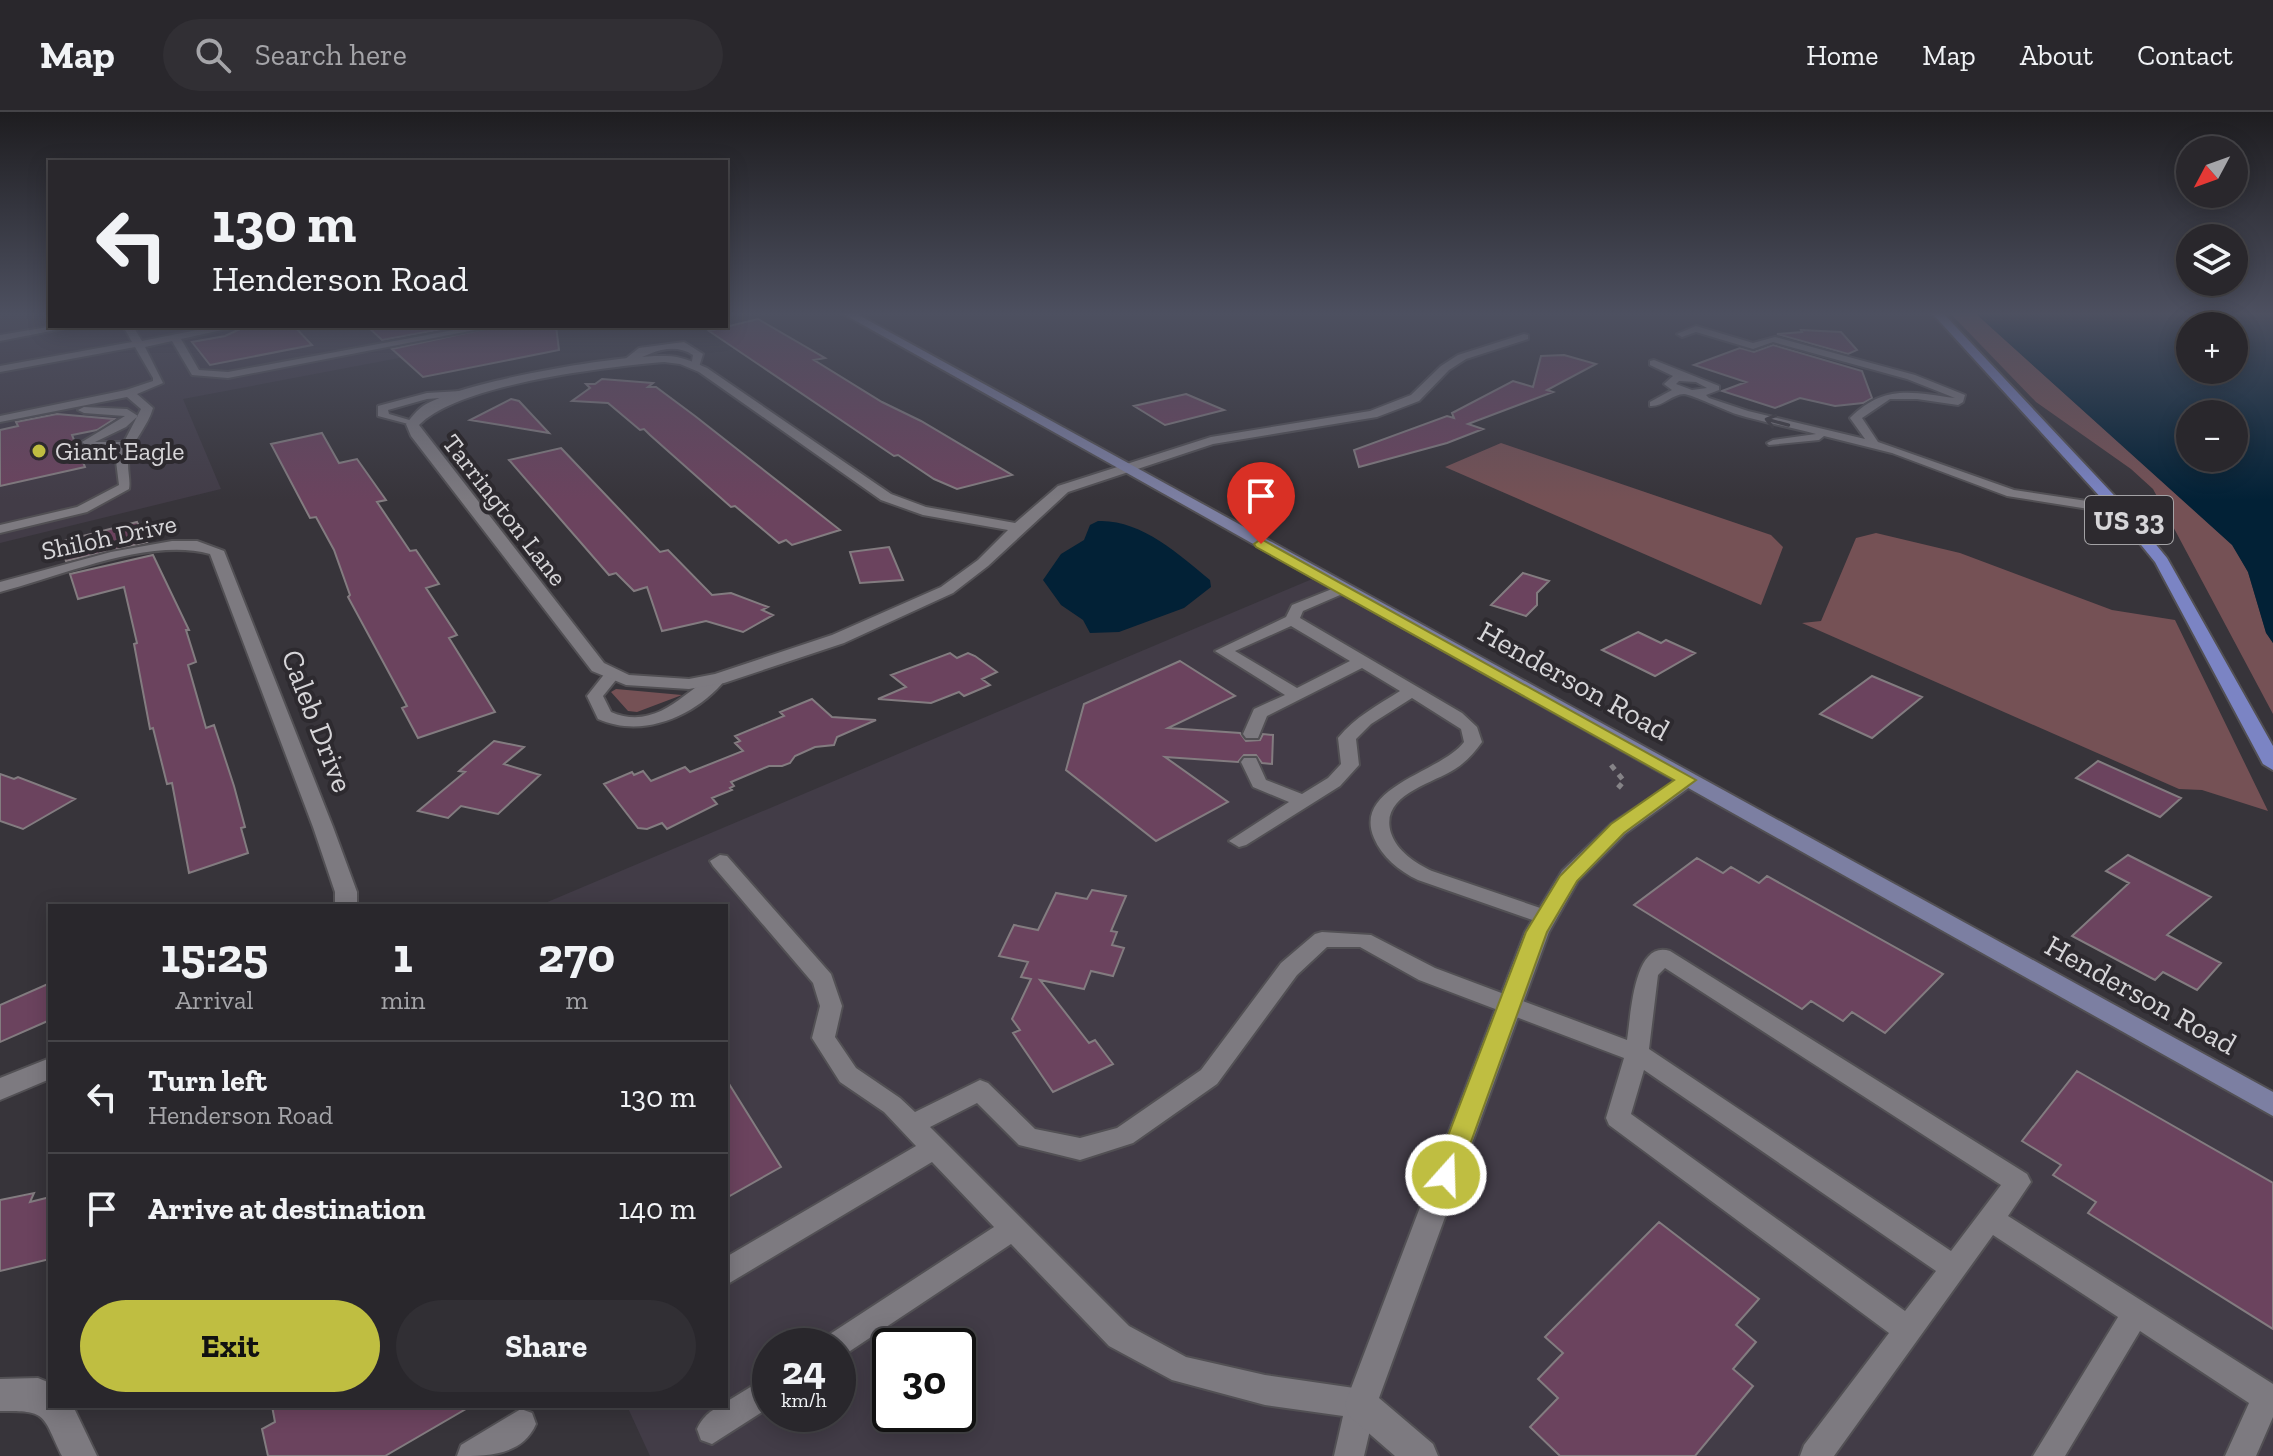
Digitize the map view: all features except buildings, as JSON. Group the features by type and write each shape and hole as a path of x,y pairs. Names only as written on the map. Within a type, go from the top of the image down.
{"main road":[{"name":"Henderson Road","path":"957,375 2273,1105"},
{"name":"US 33","path":"1994,375 2120,510 2162,561 2273,764"}],"street":[{"name":"Tarrington Lane","path":"556,375 461,394 427,409 412,424 588,657 612,675"},
{"name":"Tarrington Lane","path":"709,375 886,497 923,511 1019,528"},
{"path":"612,675 626,680 689,684 718,679 838,639 947,590 983,563 1063,489 1211,441 1373,414 1415,398 1438,375"},
{"name":"Shiloh Drive","path":"0,587 167,545 190,543 209,547 216,551 221,561"},
{"name":"Caleb Drive","path":"221,561 323,827 346,892 346,904"},
{"path":"1421,1456 1361,1404 1510,1004 1545,917 1570,876 1618,829 1687,780"},
{"path":"0,1089 48,1069"},
{"path":"0,1395 48,1398"},
{"path":"55,1408 80,1456"}],"lane":[{"path":"0,419 129,393 158,383 156,375"},
{"path":"1678,375 1705,380 1715,388 1698,393 1680,390 1669,381 1683,377"},
{"path":"1873,444 1856,418 1881,398 1917,396 1958,402 1961,397 1900,375"},
{"path":"1654,404 1680,390"},
{"path":"0,529 90,507 114,496 125,486 120,471 127,445 145,419 147,408 129,393"},
{"path":"1698,393 1705,400 1744,413 1914,456 2011,493 2120,510"},
{"path":"412,424 384,416 382,408 427,396 461,394"},
{"path":"66,408 127,412 132,416 125,424 88,442 92,446 127,445"},
{"path":"1773,443 1814,437 1853,439"},
{"path":"1297,695 1223,651 1292,620 1297,608 1342,589"},
{"path":"1292,620 1469,727 1473,742 1468,750 1396,794 1380,812 1378,827 1394,857 1419,873 1545,917"},
{"path":"1252,734 1260,713 1361,662"},
{"path":"612,675 595,696 604,715 627,724 662,716 691,702 718,679"},
{"path":"1239,841 1334,782 1350,765 1347,738 1365,720 1411,691"},
{"path":"1250,762 1259,783 1304,801"},
{"path":"720,861 823,980 831,1006 823,1038 848,1075 892,1105 1119,1336 1182,1370 1265,1390 1361,1404 1349,1456"},
{"path":"912,1125 980,1090 1028,1138 1080,1149 1124,1136 1209,1077 1289,969 1322,939 1364,940 1427,974 1637,1053 1954,1268"},
{"path":"1815,1456 2018,1182 1663,956 1648,973 1637,1053 1618,1118 1908,1330"},
{"path":"728,1271 935,1147"},
{"path":"1990,1219 2267,1397 2240,1456"},
{"path":"856,1333 1014,1228"},
{"path":"2048,1456 2136,1313"},
{"path":"712,1429 752,1402"},
{"path":"472,1456 521,1424"}],"shaded area":[{"path":"0,375 311,375 183,399 221,489 0,543"},
{"path":"2010,375 2044,375 2233,545 2248,572 2266,632 2273,643 2273,714 2153,489 2131,469 2036,402"},
{"path":"1501,443 1771,535 1783,547 1761,605 1445,467"},
{"path":"1876,533 1960,553 2112,610 2175,620 2268,811 2202,790 2179,789 1802,623 1821,621 1856,538"},
{"path":"1317,577 2273,1108 2273,1456 650,1456 628,1408 728,1408 728,904 543,904"},
{"path":"616,689 682,695 637,712 628,711 611,692"}],"water":[{"path":"2043,375 2176,375 2176,384 2248,384 2248,375 2273,375 2273,643 2266,633 2248,572 2232,545"},
{"path":"1098,521 1129,526 1158,540 1210,580 1211,587 1184,608 1119,632 1090,633 1083,620 1061,605 1043,580 1061,554 1084,540 1090,525"}],"place":[{"name":"Giant Eagle","path":"39,451"}],"route":[{"path":"1261,544 1687,780 1618,829 1570,876 1537,932 1446,1175"}]}
